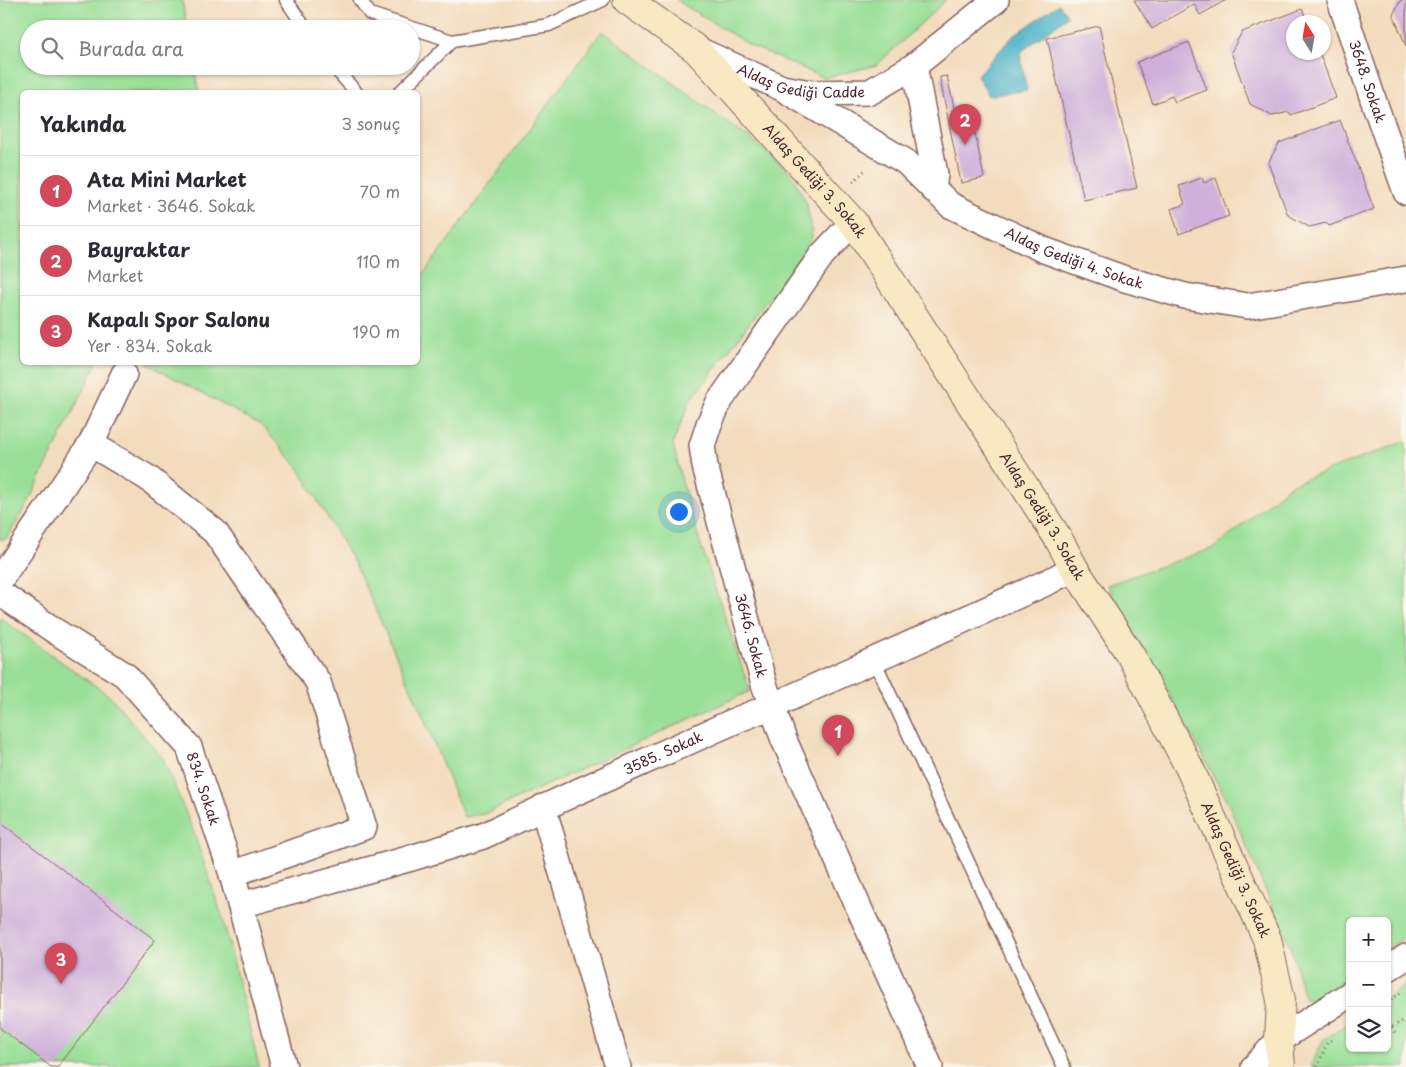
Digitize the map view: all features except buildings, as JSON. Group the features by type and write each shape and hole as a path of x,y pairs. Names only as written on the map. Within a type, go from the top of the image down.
{"street":[{"name":"Aldaş Gediği Cadde","path":"627,0 696,49 782,88 811,93 870,92 914,66 996,0"},
{"name":"3648. Sokak","path":"1340,0 1406,192"},
{"name":"Aldaş Gediği 3. Sokak","path":"696,49 853,222 1058,538 1074,568 1131,656 1188,767 1267,939 1281,1000 1279,1040 1281,1067"},
{"path":"914,66 934,174 933,188"},
{"name":"Aldaş Gediği 4. Sokak","path":"782,88 906,162 950,205 1044,250 1125,280 1185,296 1248,306 1406,280"},
{"name":"3646. Sokak","path":"853,222 822,255 719,402 702,446 705,466 730,558 772,706 784,740 930,1067"},
{"path":"0,580 91,444 124,374"},
{"path":"91,444 148,478 215,532 318,682 364,827 232,874"},
{"name":"3585. Sokak","path":"241,905 399,862 483,836 543,807 1050,581 1074,568"},
{"name":"834. Sokak","path":"0,593 55,631 125,675 189,747 232,874 284,1067"},
{"path":"543,807 618,1067"},
{"path":"1391,966 1406,957"},
{"path":"1254,1067 1279,1040 1346,997"},
{"path":"1281,1000 1299,1013 1310,1013 1327,1009"}],"lane":[{"path":"286,0 300,20"},
{"path":"360,0 370,14 388,20"},
{"path":"420,30 452,41 549,25 603,0"},
{"path":"420,72 452,41"},
{"path":"341,75 354,90"},
{"path":"402,90 417,75"},
{"path":"874,660 1064,1067"}],"path":[{"path":"835,202 861,173 888,151"},
{"path":"1391,999 1406,990"},
{"path":"1395,1034 1392,1027 1406,1019"},
{"path":"1317,1067 1327,1044 1334,1038"}],"green space":[{"path":"0,0 182,0 185,20 20,20 20,75 196,75 199,90 20,90 20,365 96,365 26,507 7,538 0,540"},
{"path":"676,0 946,0 877,65 824,78 751,46"},
{"path":"602,31 757,144 791,173 807,204 812,237 804,252 690,401 673,443 702,549 750,691 484,814 464,817 420,709 355,564 298,467 261,425 150,365 420,365 420,279"},
{"path":"1406,441 1406,936 1391,946 1391,917 1346,917 1346,978 1318,998 1309,1000 1304,998 1292,951 1227,801 1176,706 1107,585 1216,547 1290,485"},
{"path":"0,618 111,697 163,759 192,828 223,919 259,1067 0,1067"},
{"path":"1406,985 1406,1067 1311,1067 1323,1040 1346,1026 1346,1052 1391,1052 1391,995"}],"water":[{"path":"1059,4 1068,16 1020,53 1027,90 989,96 977,75 1012,37"}],"place":[{"name":"Bayraktar","path":"965,145"},
{"name":"Ata Mini Market","path":"838,756"},
{"name":"Kapalı Spor Salonu","path":"61,984"}]}
